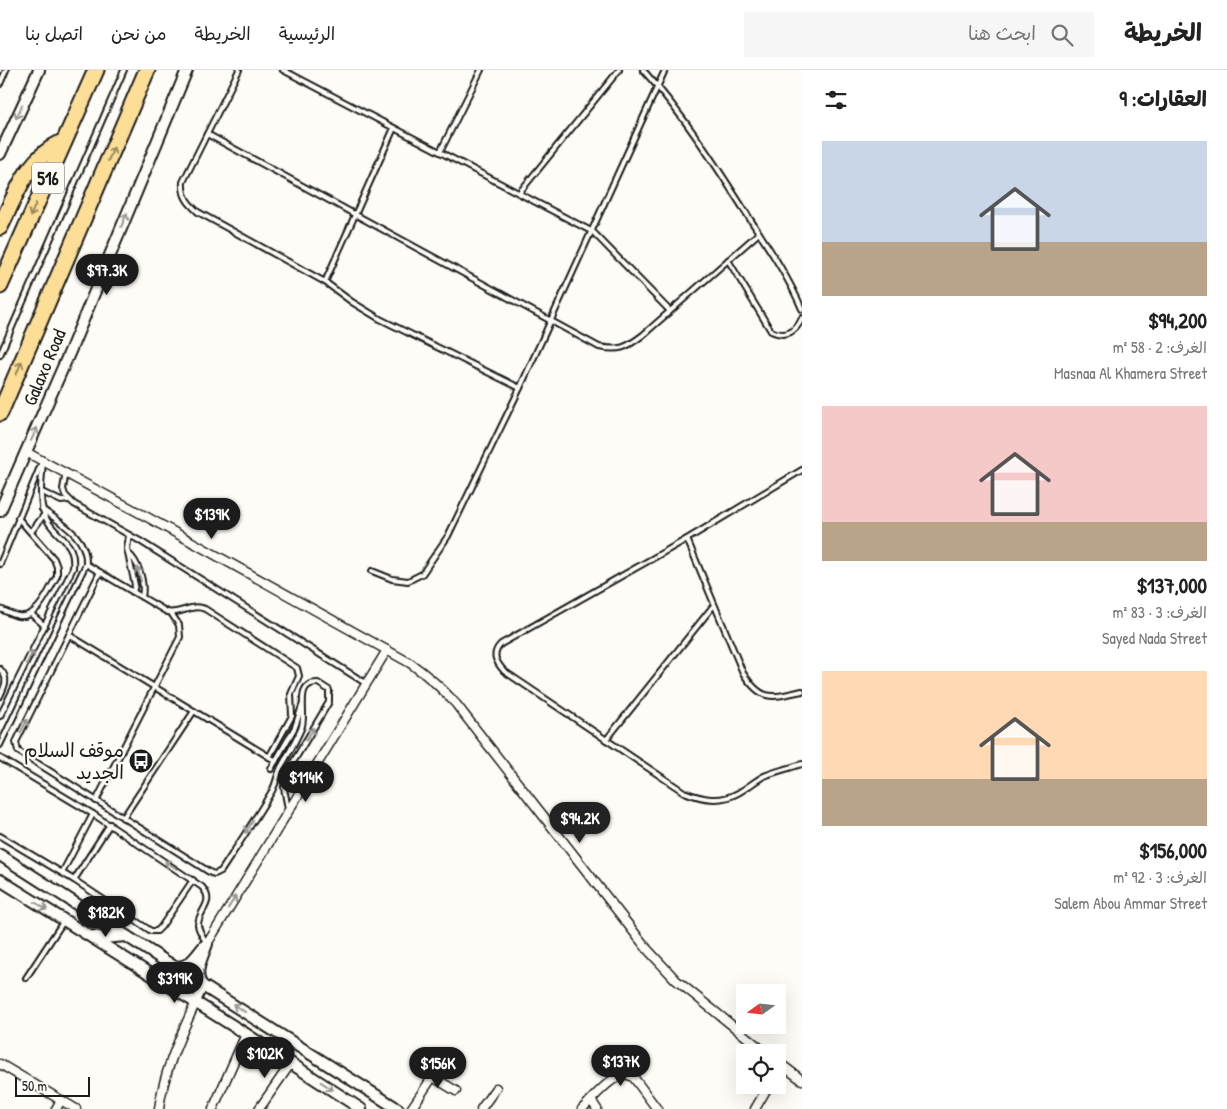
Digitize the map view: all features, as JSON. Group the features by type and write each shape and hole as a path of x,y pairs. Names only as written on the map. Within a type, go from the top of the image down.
{"highway":[{"name":"516","path":"0,286 96,70"},
{"name":"516","path":"0,413 147,70"},
{"path":"0,226 33,163 42,154 64,140"}],"street":[{"path":"0,154 38,70"},
{"name":"Galaxo Road","path":"0,511 72,349 186,70"},
{"path":"26,452 66,472 427,674 456,704 623,918 676,980 755,1044"},
{"path":"0,855 176,967 183,967 189,964 207,944 387,650"},
{"path":"0,880 291,1062 361,1109"},
{"path":"90,936 102,938 126,936"},
{"path":"207,944 198,974 199,981 203,986 398,1109"},
{"path":"158,1109 167,1072 203,986"},
{"path":"213,1109 246,1034"},
{"path":"411,1109 446,1057"},
{"path":"259,1109 291,1062"},
{"path":"0,1064 76,1109"},
{"path":"786,1070 802,1080"},
{"path":"582,1109 620,1074 631,1074 657,1109"},
{"path":"433,1077 456,1091"},
{"path":"481,1109 496,1088"},
{"path":"754,1109 763,1094"},
{"path":"56,1109 61,1100"},
{"path":"591,1100 597,1109"}],"lane":[{"path":"0,84 6,70"},
{"path":"0,355 124,70"},
{"path":"239,70 183,182 182,192 187,202 198,212 325,282 352,302 380,319 520,388"},
{"path":"282,70 593,232 670,311"},
{"path":"440,152 481,70"},
{"path":"518,193 619,70"},
{"path":"643,70 711,158 759,233 802,309"},
{"path":"372,571 392,579 408,581 422,574 448,536 593,232 665,70"},
{"path":"325,282 394,128"},
{"path":"207,134 599,347 615,350 628,346 759,233"},
{"path":"728,260 771,331 780,335 788,333 799,325 802,318"},
{"path":"0,716 73,568 74,558 69,544 52,526 42,509 43,460"},
{"path":"0,564 43,460"},
{"path":"802,470 687,539 501,644 495,652 495,658 504,671 684,792 698,798 712,800 725,798 765,776 802,764"},
{"path":"66,472 63,489 69,500 129,534 367,684"},
{"path":"42,492 61,501 69,500"},
{"path":"0,745 86,564 85,549 80,539 42,509"},
{"path":"31,532 44,515"},
{"path":"0,609 20,617 31,614 37,609 57,576 58,571 54,559 18,518"},
{"path":"129,534 128,553 135,581 132,592"},
{"path":"687,539 743,673 753,688 764,696 778,697 802,691"},
{"path":"128,553 138,567 142,584 142,597"},
{"path":"86,564 162,610 171,613 180,612 192,607 205,609 297,668 299,676 292,694 292,716 269,757"},
{"path":"100,572 15,745 18,751 211,873 218,873 273,789 280,769 303,724 302,693 306,686 318,683 329,690 330,698 328,706 285,776 284,788 289,810"},
{"path":"606,740 714,605"},
{"path":"96,801 180,636 179,625 171,613"},
{"path":"31,614 45,626"},
{"path":"69,635 276,761"},
{"path":"0,669 4,674 6,682 0,696"},
{"path":"271,769 290,736 303,702"},
{"path":"123,818 194,711"},
{"path":"290,736 296,740"},
{"path":"0,758 110,824 205,889 206,904 198,926 207,944"},
{"path":"62,873 93,814"},
{"path":"74,880 110,824"},
{"path":"0,836 74,880 146,929 154,931 161,927 193,880"},
{"path":"26,978 64,920"}],"place":[{"name":"موقف السلام الجديد","path":"141,761"}]}
